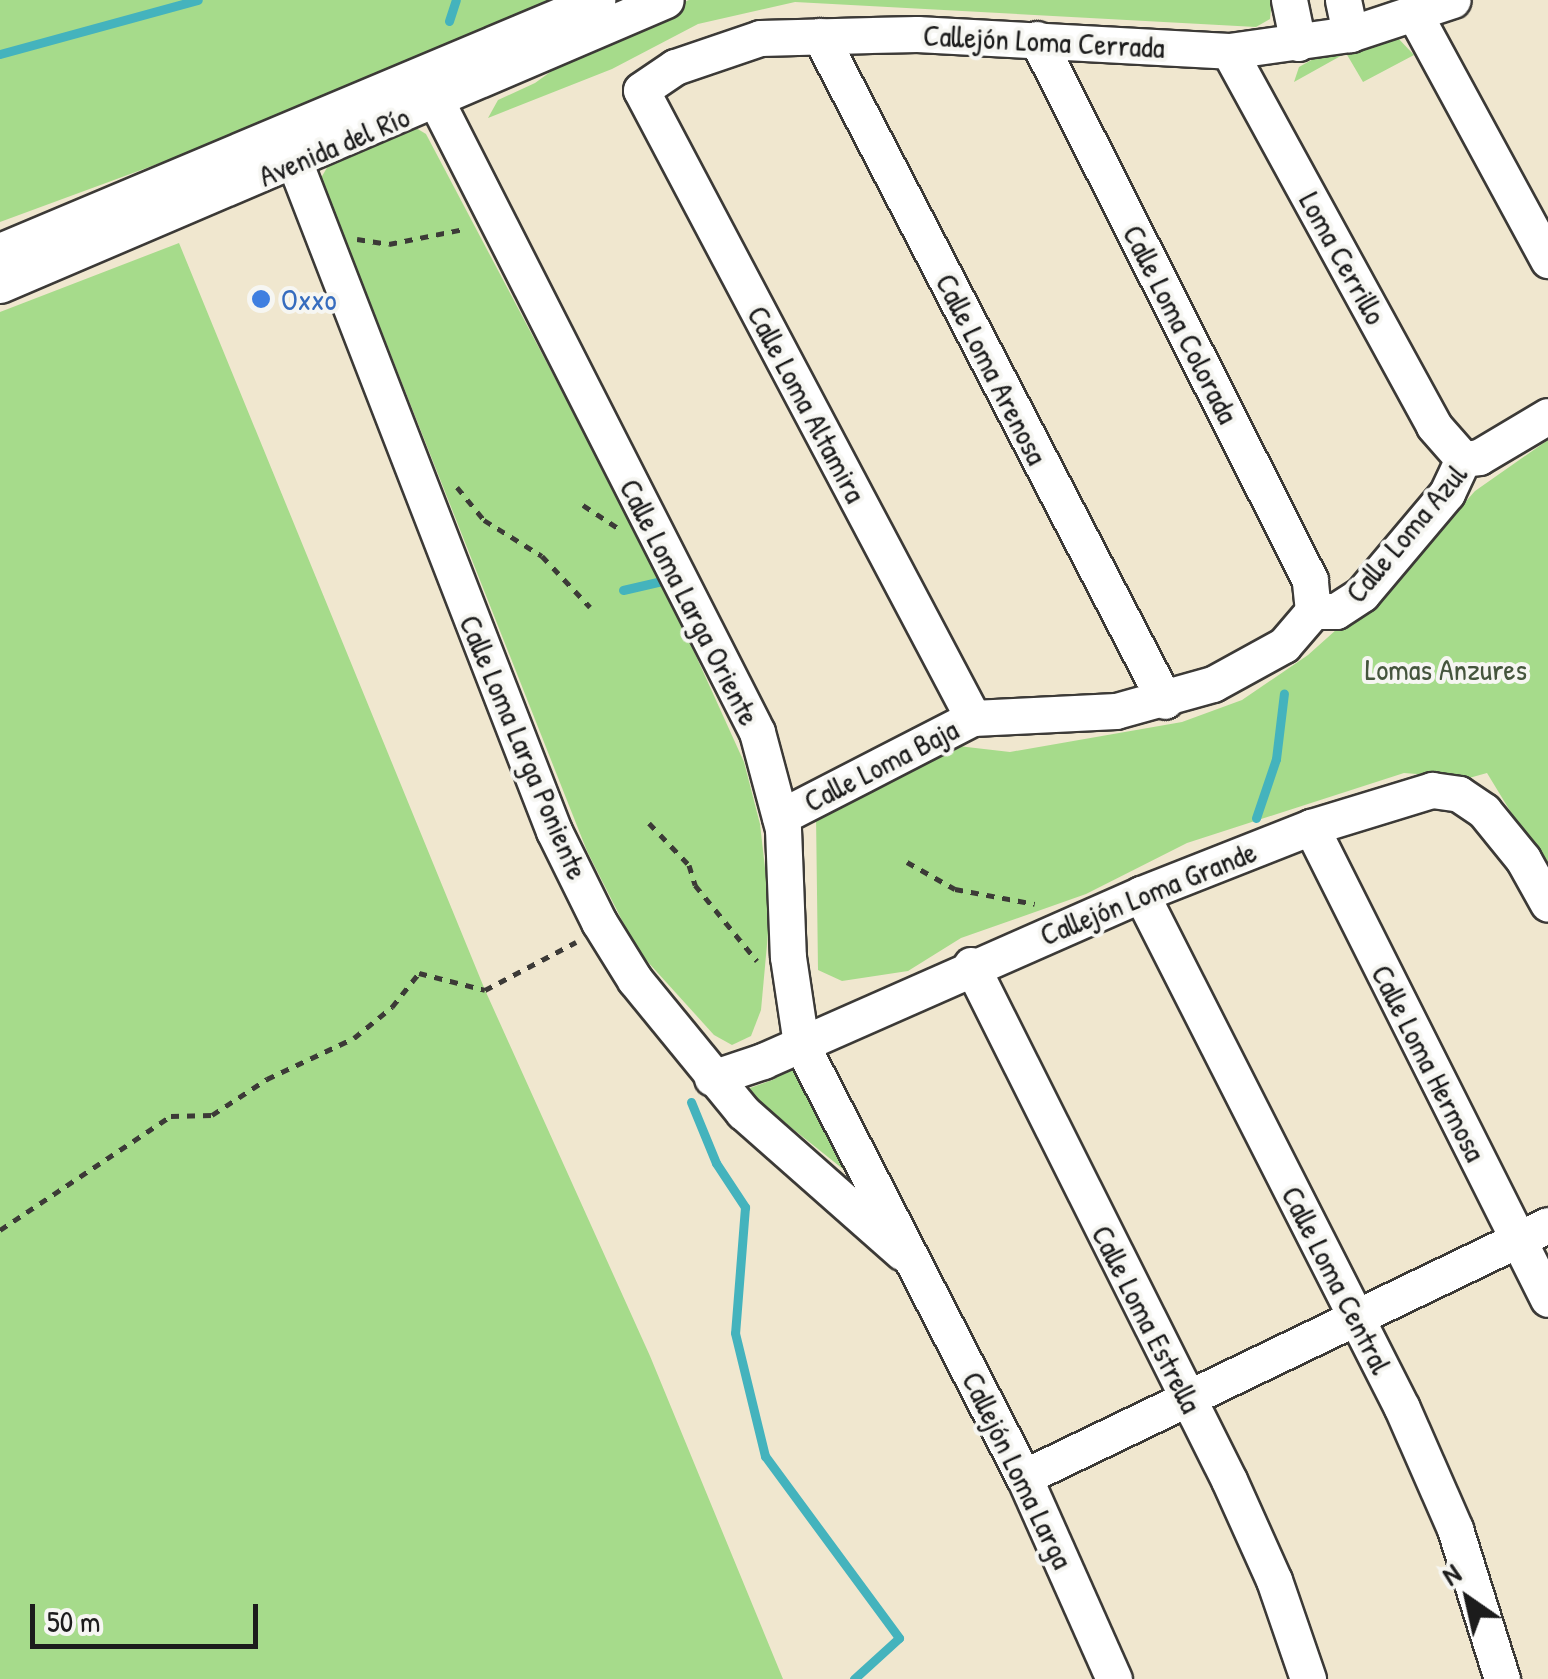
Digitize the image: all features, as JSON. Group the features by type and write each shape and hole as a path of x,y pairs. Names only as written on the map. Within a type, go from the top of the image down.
{"street":[{"name":"Avenida del Río","path":"429,89 597,0"},
{"name":"Avenida del Río","path":"0,285 290,149 429,89 666,0"},
{"path":"1288,0 1298,43"},
{"name":"Callejón Loma Cerrada","path":"641,90 718,48 820,36 1037,39 1229,51 1298,43 1346,17 1415,15 1453,0"},
{"path":"1415,15 1548,260"},
{"name":"Calle Loma Arenosa","path":"820,36 1164,701"},
{"name":"Calle Loma Colorada","path":"1037,39 1310,580 1313,611"},
{"name":"Loma Cerrillo","path":"1229,51 1434,426 1463,459"},
{"name":"Calle Loma Larga Oriente","path":"429,89 723,655 757,732 780,817 788,957 801,1044 914,1264"},
{"name":"Calle Loma Altamira","path":"641,90 972,718"},
{"name":"Avenida del Río","path":"0,251 290,149"},
{"name":"Calle Loma Larga Poniente","path":"290,149 547,812 611,942 712,1078 914,1264"},
{"name":"Calle Loma Azul","path":"1313,611 1336,611 1362,594 1447,492 1463,459 1479,457 1548,416"},
{"name":"Calle Loma Baja","path":"780,817 972,718 1116,711 1164,701 1258,664 1297,634 1313,611"},
{"name":"Callejón Loma Grande","path":"712,1078 801,1044 1141,894 1311,826 1432,790 1459,794 1504,830 1548,904"},
{"name":"Calle Loma Hermosa","path":"1311,826 1533,1232 1548,1299"},
{"name":"Calle Loma Central","path":"1141,894 1357,1318 1455,1528 1502,1679"},
{"name":"Calle Loma Estrella","path":"971,966 1274,1580 1308,1679"},
{"path":"1024,1476 1533,1232"},
{"name":"Callejón Loma Larga","path":"914,1264 1024,1476 1114,1679"}],"path":[{"path":"346,232 389,244 474,228"},
{"path":"447,478 484,520 542,556 590,607"},
{"path":"583,505 630,533"},
{"path":"649,823 689,865 694,885 767,970"},
{"path":"907,862 955,890 1044,904"},
{"path":"0,1230 171,1116 212,1115 267,1079 354,1038 392,1007 419,973 485,990 578,940 611,942"}],"green space":[{"path":"0,0 557,0 209,145 0,222"},
{"path":"689,0 1270,0 1271,8 1270,19 1256,27 795,2 698,24 612,69 488,118 498,100 535,83 596,39"},
{"path":"1396,36 1414,55 1363,82 1346,53 1294,82 1299,67 1315,58"},
{"path":"416,128 426,134 662,581 744,762 760,824 770,912 761,1010 751,1036 732,1045 714,1035 637,950 587,851 321,178 332,159"},
{"path":"179,243 485,990 650,1356 783,1679 0,1679 0,312"},
{"name":"Lomas Anzures","path":"1548,440 1548,873 1487,773 1469,778 1404,773 1187,843 1086,894 961,938 908,971 842,981 818,970 816,815 958,746 1010,752 1182,722 1242,700 1308,655 1412,562 1475,491"},
{"path":"788,1062 849,1166 848,1173 753,1097 750,1088 775,1079"}],"waterway":[{"path":"0,54 198,0"},
{"path":"449,21 456,0"},
{"path":"623,590 662,581"},
{"path":"1256,818 1276,759 1284,693"},
{"path":"691,1102 716,1163 745,1207 735,1333 765,1456 899,1638 854,1679"}],"place":[{"name":"Oxxo","path":"261,299"}]}
